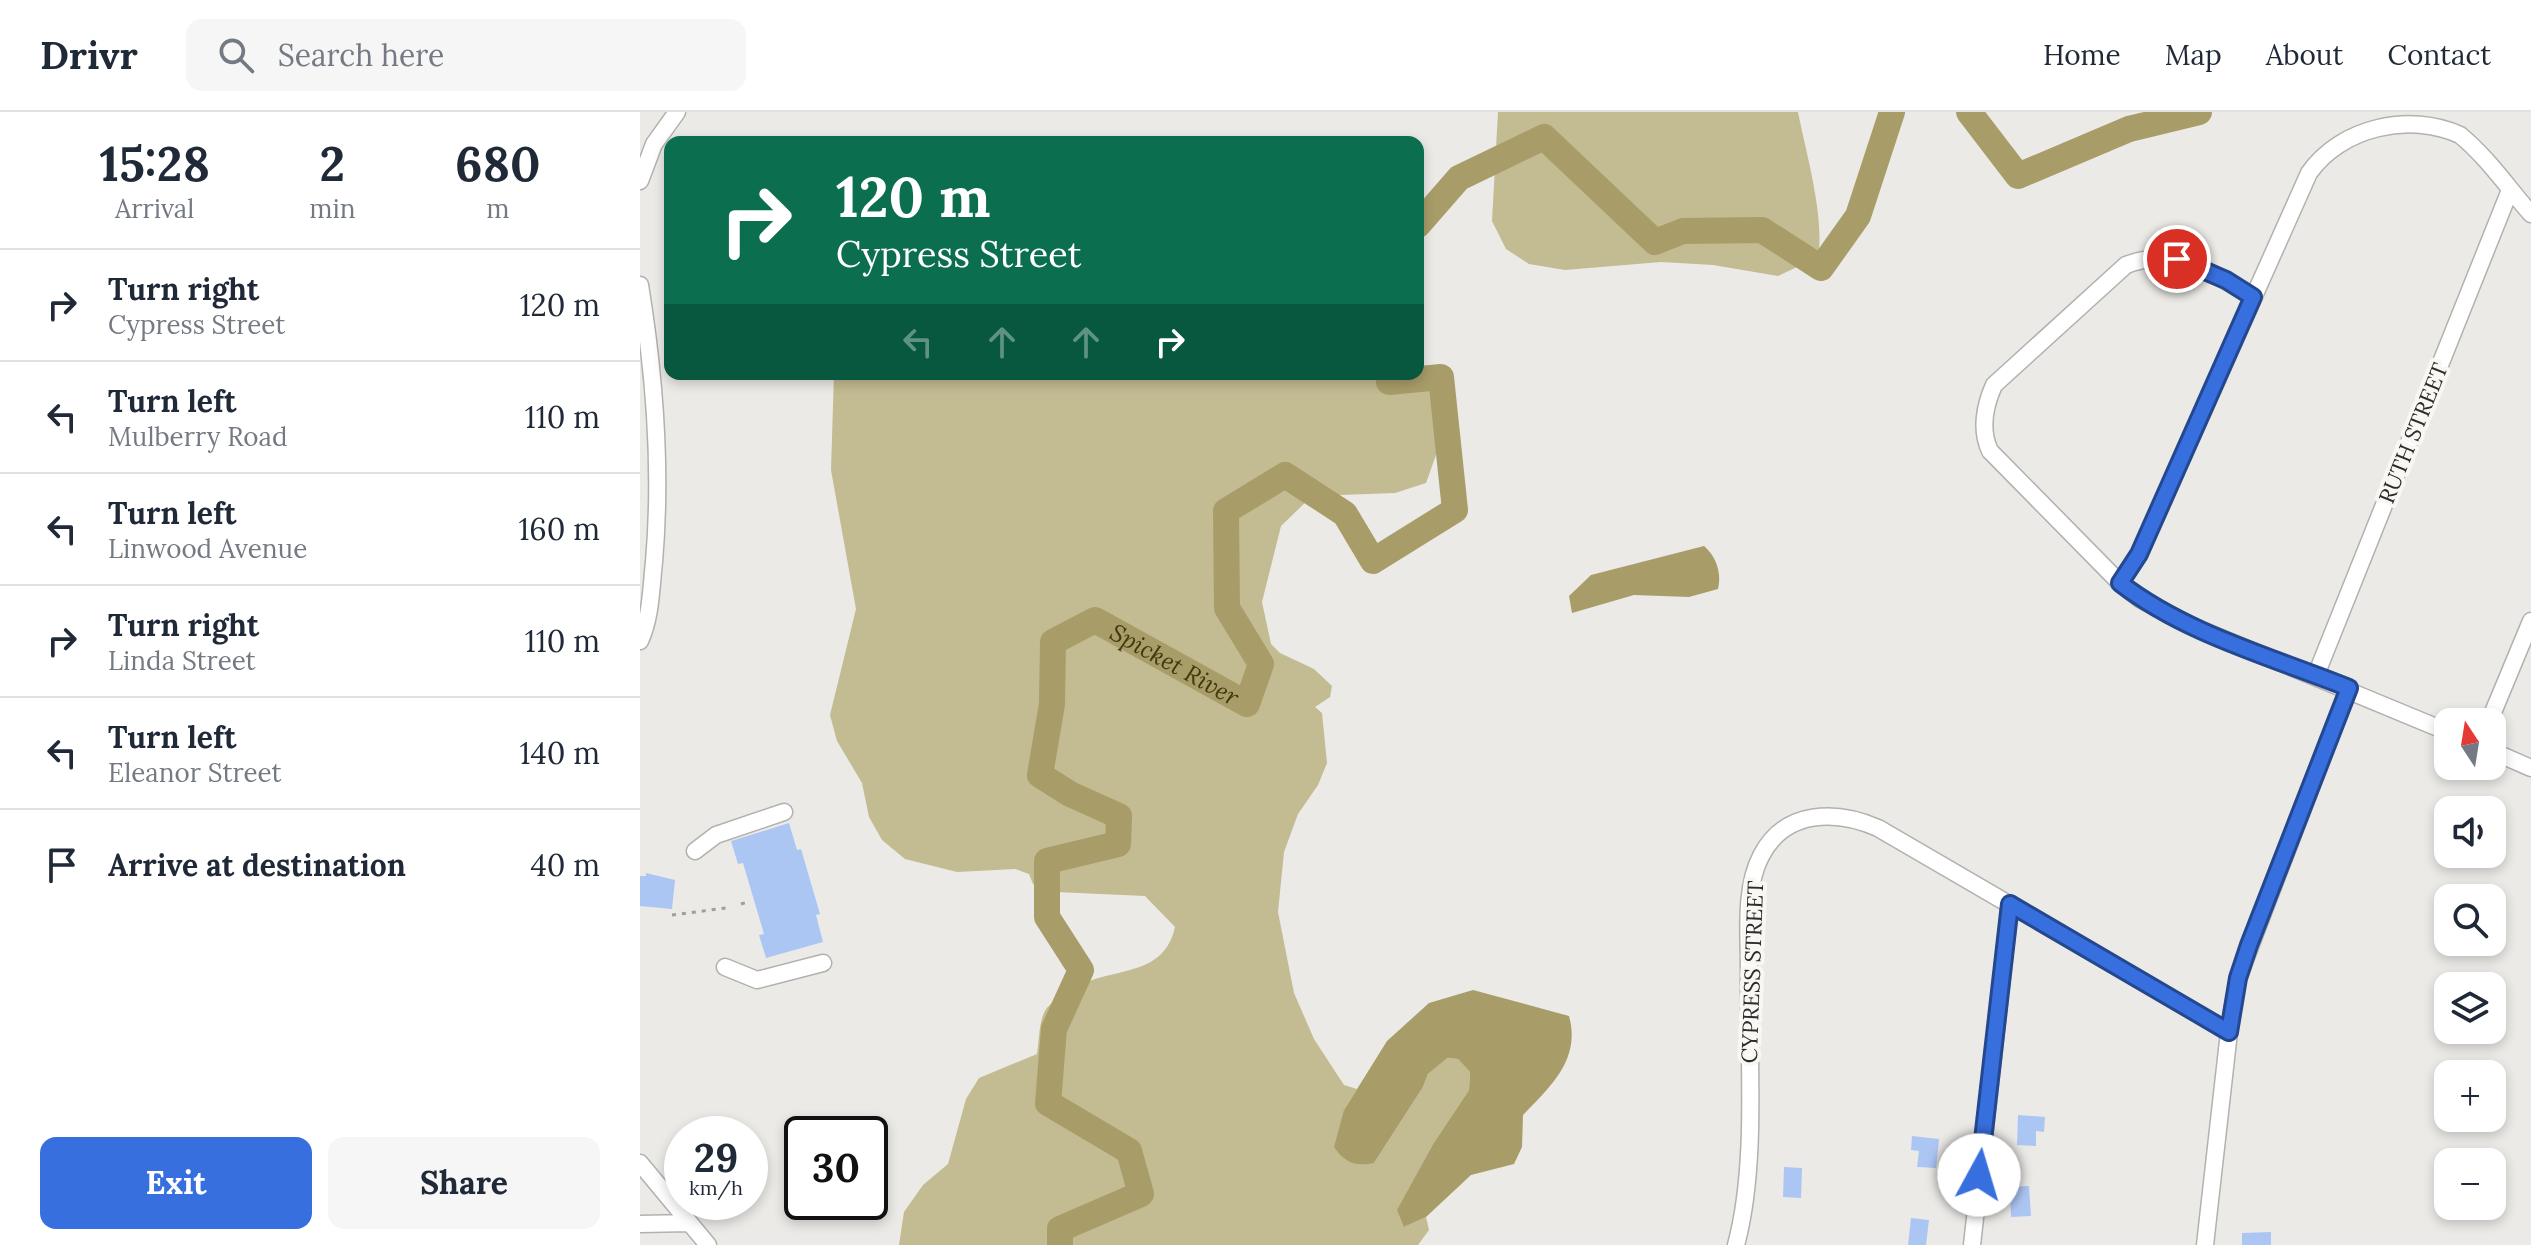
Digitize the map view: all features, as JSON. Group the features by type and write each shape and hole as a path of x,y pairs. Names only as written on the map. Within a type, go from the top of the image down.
{"street":[{"path":"640,181 654,144 677,112"},
{"path":"2120,583 2139,554 2309,173 2332,145 2361,126 2396,118 2432,121 2461,136 2531,214"},
{"name":"RUTH STREET","path":"2316,675 2510,190"},
{"path":"2253,297 2226,280 2177,259 2143,258 2126,265 2004,373 1987,400 1984,439 1990,451 2120,583 2140,599 2192,626 2349,688 2434,726"},
{"path":"640,285 654,384 658,466 650,603 640,641"},
{"path":"2495,708 2531,621"},
{"path":"2205,1245 2238,978 2349,688"},
{"path":"2506,757 2531,768"},
{"path":"695,851 716,835 784,812"},
{"name":"CYPRESS STREET","path":"1736,1245 1747,1173 1751,902 1755,871 1767,846 1801,821 1827,814 1842,815 1890,834 2229,1032"},
{"path":"1972,1245 2010,904"},
{"path":"725,967 757,980 823,963"},
{"path":"640,1163 708,1245"},
{"path":"640,1224 689,1223"}],"path":[{"path":"741,904 748,902"},
{"path":"672,915 726,908"}],"shaded area":[{"path":"1498,112 1798,112 1817,204 1818,257 1778,276 1713,265 1661,262 1565,270 1529,264 1506,249 1492,221"},
{"path":"1424,378 1446,389 1452,410 1426,483 1395,493 1312,496 1281,526 1262,602 1271,644 1280,653 1314,669 1332,686 1330,697 1315,707 1322,713 1327,763 1318,785 1298,814 1284,852 1278,912 1294,993 1314,1039 1344,1085 1357,1089 1344,1110 1374,1163 1423,1087 1428,1074 1446,1058 1458,1059 1470,1072 1469,1090 1435,1141 1404,1227 1426,1217 1429,1230 1418,1245 899,1245 904,1212 923,1185 948,1164 966,1099 979,1078 1037,1054 1042,1020 1049,1005 1075,987 1128,971 1157,958 1168,945 1175,927 1145,896 1056,892 1033,884 1029,874 1015,869 957,872 905,859 882,840 869,817 862,783 837,741 830,715 856,609 831,470 834,380"},
{"path":"1704,546 1717,565 1718,589 1689,597 1634,595 1572,613 1569,596 1591,575"},
{"path":"1473,990 1569,1016 1571,1046 1561,1071 1523,1115 1522,1147 1514,1164 1471,1175 1426,1217 1404,1227 1397,1210 1435,1141 1469,1090 1470,1072 1458,1059 1447,1058 1428,1074 1423,1087 1374,1163 1351,1162 1334,1147 1344,1110 1387,1041 1429,1003"}],"building":[{"path":"789,823 797,850 801,849 820,914 816,915 823,942 766,958 759,935 764,934 743,863 738,864 731,841"},
{"path":"646,873 675,880 672,909 640,906 640,876 646,876"},
{"path":"2018,1115 2045,1117 2044,1132 2036,1131 2036,1146 2017,1145"},
{"path":"1912,1136 1939,1139 1936,1168 1917,1167 1919,1151 1911,1150"},
{"path":"1784,1167 1802,1168 1801,1198 1783,1197"},
{"path":"2029,1186 2031,1216 2011,1217 2010,1187"},
{"path":"1911,1218 1929,1220 1926,1245 1908,1245"},
{"path":"2271,1232 2271,1245 2242,1245 2242,1233"}],"waterway":[{"name":"Spicket River","path":"1424,218 1459,178 1544,137 1655,242 1683,231 1762,230 1821,268 1858,216 1892,112"},
{"name":"Spicket River","path":"1969,112 2018,176 2129,129 2199,112"},
{"name":"Spicket River","path":"1060,1245 1060,1229 1141,1194 1129,1151 1048,1103 1054,1029 1081,970 1047,917 1047,861 1118,844 1119,816 1070,794 1040,775 1052,704 1053,642 1095,620 1247,704 1261,664 1227,608 1226,511 1285,475 1345,514 1373,561 1455,510 1441,377 1424,379"},
{"name":"Spicket River","path":"1389,380 1410,380"}],"route":[{"path":"1979,1175 2010,904 2229,1032 2238,978 2249,945 2349,688 2192,626 2140,599 2120,583 2139,554 2253,297 2226,280 2177,259"}]}
